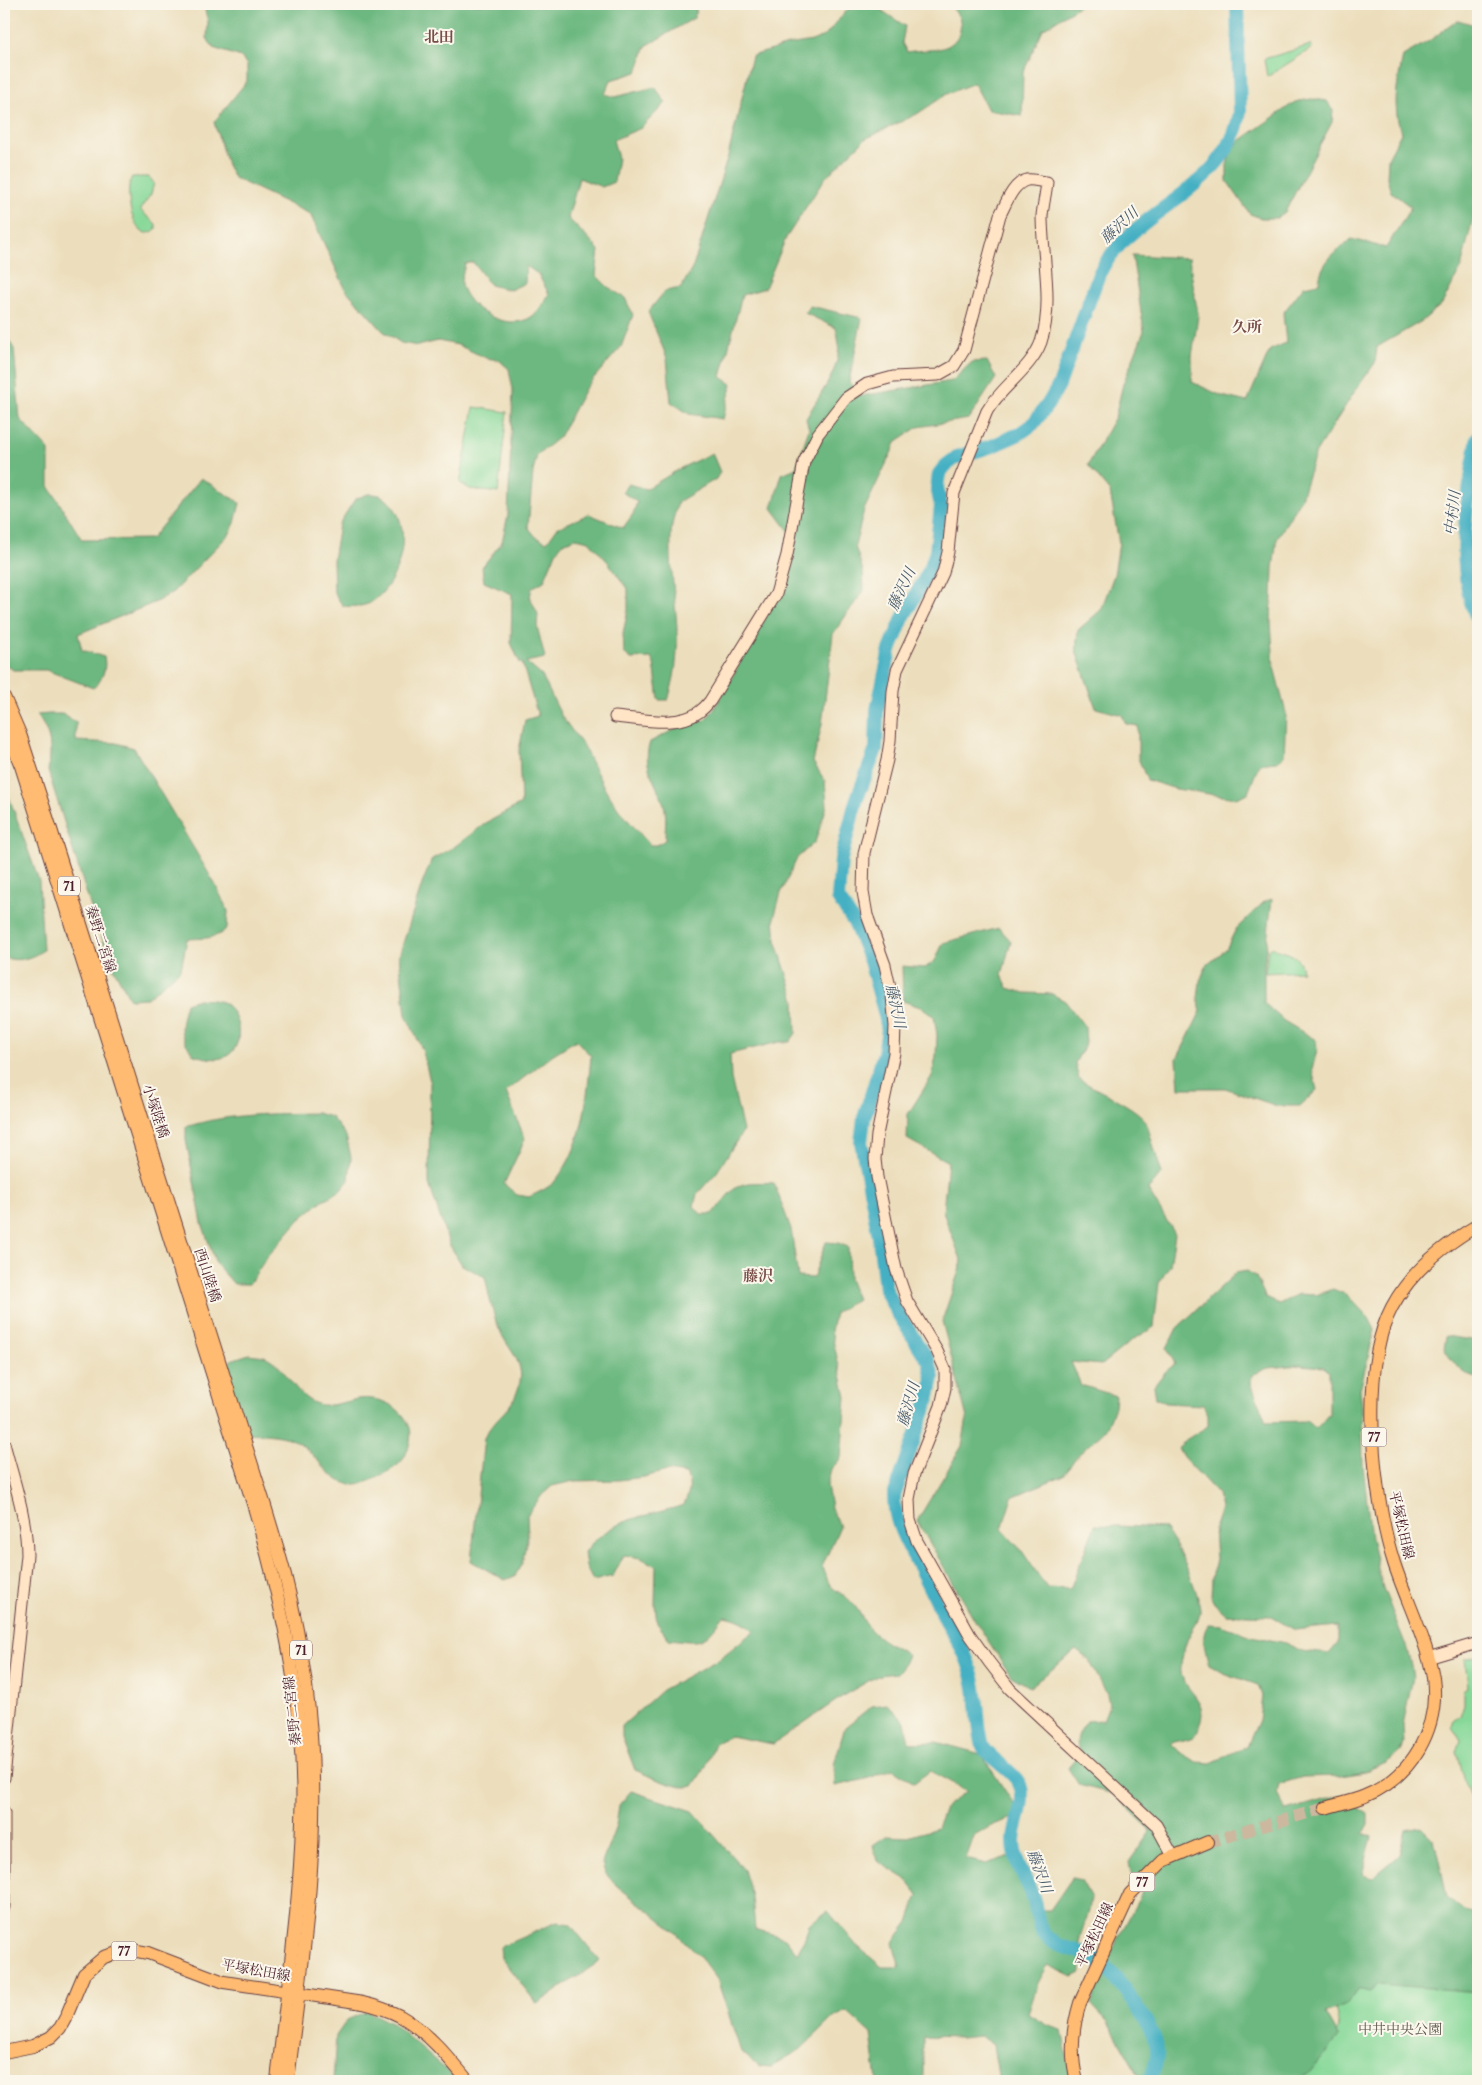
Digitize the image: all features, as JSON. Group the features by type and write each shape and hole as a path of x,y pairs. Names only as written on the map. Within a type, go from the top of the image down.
{"main road":[{"name":"71","path":"4,697 9,727"},
{"name":"秦野二宮線","path":"9,727 114,1048"},
{"name":"小塚陸橋","path":"114,1048 176,1241"},
{"name":"平塚松田線","path":"1325,1808 1365,1796 1380,1789 1405,1770 1420,1750 1430,1726 1434,1703 1433,1678 1428,1658 1394,1562 1385,1528 1378,1489 1374,1450 1374,1376 1383,1330 1390,1310 1403,1289 1440,1249 1478,1225"},
{"name":"西山陸橋","path":"176,1241 202,1321"},
{"name":"秦野二宮線","path":"202,1321 285,1575 300,1644 307,1696 313,1767 313,1819 307,1907 277,2081"},
{"name":"平塚松田線","path":"1077,2081 1072,2043 1075,2018 1090,1980 1130,1894 1163,1862 1208,1842"},
{"name":"平塚松田線","path":"4,2052 33,2046 51,2037 60,2028 66,2017 84,1974 104,1957 132,1950 148,1953 224,1982 363,2003 402,2017 440,2050 468,2081"},
{"name":"秦野二宮線","path":"288,2081 292,1992"}],"street":[{"path":"615,717 672,721 686,719 700,712 710,701 776,594 787,555 804,462 818,434 846,398 867,384 894,377 938,375 954,366 964,350 1004,208 1018,184 1027,180 1047,182 1042,216 1047,270 1045,323 1041,342 1026,366 987,410 954,493 948,552 943,573 898,670 893,691 887,760 864,853 863,892 867,915 885,965 892,996 895,1026 893,1061 875,1158 877,1177 896,1269 908,1301 937,1351 945,1369 941,1406 914,1474 909,1499 910,1520 917,1541 970,1635 1010,1689 1156,1825 1173,1856"},
{"path":"4,1443 27,1540 27,1554 4,1778"},
{"path":"1428,1658 1478,1644"},
{"path":"4,1813 4,1906"}],"green space":[{"path":"203,4 698,4 694,18 646,46 637,72 611,80 605,94 615,97 655,87 666,103 641,128 613,140 618,158 614,182 602,187 579,178 568,218 599,250 596,275 608,287 625,298 633,315 621,347 586,387 559,437 537,455 533,472 528,527 536,537 547,542 557,528 589,514 623,528 633,514 637,502 622,492 628,484 646,489 681,468 712,453 720,472 716,479 678,502 673,519 671,558 677,657 668,700 659,700 654,664 651,658 631,659 624,653 623,633 628,610 628,590 608,562 589,541 576,538 563,543 556,552 544,581 532,588 530,597 538,614 537,626 545,658 526,662 542,676 562,717 582,744 604,787 619,810 650,845 657,845 665,840 666,818 664,805 647,759 650,742 679,727 705,720 713,711 783,587 795,539 772,508 782,474 796,468 809,429 806,419 831,376 838,354 839,342 836,328 805,313 810,306 862,318 849,382 861,396 952,381 972,362 987,361 996,378 969,419 918,427 897,441 864,510 855,546 863,571 864,590 833,634 822,724 813,762 825,781 827,806 815,842 797,858 781,893 774,918 776,940 795,1000 796,1033 790,1042 779,1042 730,1054 731,1078 743,1131 717,1172 697,1194 694,1206 701,1214 713,1214 727,1196 738,1186 751,1183 774,1183 791,1229 798,1277 813,1278 826,1242 838,1243 848,1247 849,1279 857,1299 835,1313 831,1331 846,1397 841,1458 831,1469 827,1485 831,1508 840,1526 822,1567 832,1587 849,1599 873,1632 887,1643 908,1655 897,1673 879,1675 846,1694 773,1744 730,1736 715,1743 706,1766 693,1786 672,1785 635,1770 622,1736 622,1726 662,1690 719,1659 754,1631 740,1621 724,1616 711,1632 701,1640 669,1639 657,1623 655,1604 656,1566 641,1558 624,1555 613,1576 593,1581 586,1567 584,1552 595,1540 618,1525 642,1516 684,1505 689,1490 686,1474 667,1471 644,1477 619,1480 574,1481 552,1486 542,1495 527,1515 528,1535 522,1563 515,1576 505,1580 471,1561 484,1438 514,1399 521,1377 514,1354 499,1329 485,1277 462,1265 449,1244 429,1184 430,1081 422,1049 406,1015 399,956 432,859 454,847 486,823 521,804 519,750 525,720 538,716 522,663 520,663 511,643 512,594 484,582 482,567 502,542 508,515 513,390 509,369 499,360 486,358 458,345 438,341 418,346 401,343 383,331 346,290 310,214 234,178 227,165 214,122 247,81 247,65 241,57 213,48 207,38 208,21","holes":["473,262 490,285 510,290 525,283 526,266 538,274 549,294 538,311 527,319 517,322 494,318 474,305 461,285 465,264","576,1040 591,1056 588,1088 578,1138 565,1168 550,1186 529,1197 517,1195 504,1184 525,1139 506,1092 552,1055"]},
{"path":"860,4 872,4 905,26 902,43 907,52 942,48 954,42 959,34 960,21 958,15 949,4 1082,4 1043,29 1023,73 1022,116 988,110 974,83 947,94 917,114 865,139 825,178 786,238 765,288 742,295 721,377 732,384 723,419 689,414 671,402 667,358 648,312 665,291 681,288 693,267 728,156 752,56 788,45 812,41 826,35 847,10"},
{"path":"1458,20 1478,26 1478,197 1461,268 1442,304 1422,321 1377,347 1375,363 1315,454 1301,498 1277,539 1273,568 1271,622 1274,667 1286,713 1284,756 1276,762 1259,764 1248,793 1236,798 1176,789 1147,780 1138,758 1138,726 1126,724 1122,715 1096,708 1076,651 1078,630 1101,610 1114,575 1119,543 1110,492 1088,465 1115,417 1123,384 1144,331 1132,255 1189,258 1198,316 1192,356 1192,382 1222,396 1247,402 1270,350 1286,343 1283,313 1304,286 1319,283 1322,269 1326,263 1351,239 1386,248 1411,207 1391,192 1387,179 1388,158 1401,133 1396,103 1397,86 1403,56 1429,41"},
{"path":"1311,45 1312,48 1267,77 1264,59"},
{"path":"1311,99 1327,101 1333,110 1332,122 1284,214 1277,218 1261,218 1250,214 1227,181 1227,165 1231,151 1241,140 1295,102"},
{"path":"132,177 149,177 154,183 151,194 141,208 141,211 156,224 156,229 148,233 141,231 132,215 129,193"},
{"path":"4,331 14,349 20,419 49,450 49,486 82,540 151,539 201,478 240,503 235,523 230,533 173,592 156,602 78,634 82,650 104,657 105,666 103,674 93,688 46,670 13,670 4,663"},
{"path":"474,407 507,412 498,493 470,489 460,483"},
{"path":"368,494 382,496 394,507 400,520 402,550 392,579 383,592 367,604 343,606 334,593 333,560 339,524 355,499"},
{"path":"62,714 76,722 76,741 116,743 134,748 215,884 228,911 227,928 223,932 209,938 187,939 181,969 147,998 130,999 114,969 92,911 48,771 50,748 48,735 37,715"},
{"path":"4,783 39,881 43,950 19,960 4,957"},
{"path":"1272,899 1264,967 1264,1003 1284,1021 1316,1040 1317,1050 1312,1070 1317,1090 1300,1106 1277,1106 1225,1088 1179,1088 1177,1059 1201,1011 1198,998 1200,981 1206,966 1226,949 1236,929 1264,902"},
{"path":"999,928 1011,941 1002,975 1008,988 1025,993 1052,994 1065,1001 1085,1027 1086,1043 1075,1063 1079,1079 1123,1103 1145,1120 1162,1173 1148,1190 1175,1234 1170,1265 1159,1283 1154,1327 1131,1341 1101,1365 1071,1362 1081,1385 1116,1396 1115,1407 1106,1429 1076,1457 1064,1475 1012,1497 1002,1529 1022,1551 1047,1588 1070,1589 1095,1525 1164,1528 1175,1544 1187,1568 1199,1604 1199,1616 1186,1643 1181,1674 1201,1706 1200,1724 1198,1731 1193,1737 1171,1743 1181,1753 1196,1762 1211,1763 1247,1746 1259,1720 1262,1696 1258,1685 1224,1673 1209,1665 1204,1633 1209,1624 1221,1625 1252,1636 1285,1643 1302,1651 1329,1654 1338,1643 1338,1626 1295,1630 1270,1616 1226,1614 1214,1603 1211,1597 1216,1559 1214,1529 1221,1509 1218,1494 1178,1449 1184,1441 1208,1426 1208,1414 1203,1405 1166,1403 1156,1398 1154,1386 1165,1372 1175,1364 1167,1348 1177,1328 1236,1273 1247,1271 1256,1277 1266,1298 1279,1304 1299,1294 1316,1295 1333,1289 1347,1295 1369,1318 1375,1330 1360,1389 1363,1465 1371,1539 1383,1588 1406,1646 1413,1677 1403,1725 1404,1743 1401,1752 1386,1763 1366,1772 1341,1776 1303,1777 1279,1784 1277,1793 1286,1811 1340,1795 1368,1813 1368,1824 1363,1833 1372,1837 1362,1875 1372,1878 1400,1855 1406,1829 1421,1826 1434,1839 1447,1897 1464,1911 1478,1914 1478,1992 1379,1984 1370,1992 1357,1989 1346,2005 1326,2014 1339,2037 1310,2073 1295,2081 1142,2081 1108,2022 1091,2004 1110,1955 1141,1894 1143,1883 1131,1874 1129,1862 1150,1832 1150,1829 1113,1794 1079,1785 1068,1768 1080,1754 1077,1741 1084,1725 1087,1721 1103,1720 1109,1705 1107,1694 1089,1660 1076,1650 1030,1687 1011,1676 976,1622 917,1521 962,1446 967,1418 942,1321 962,1262 943,1212 948,1162 907,1139 908,1114 932,1076 936,1056 937,1035 934,1016 923,1008 903,1001 902,966 925,968 935,961 943,943","holes":["1300,1365 1324,1367 1329,1372 1329,1414 1316,1429 1306,1421 1266,1422 1251,1383 1252,1375 1268,1368"]},
{"path":"1271,947 1296,957 1302,971 1265,973 1268,950"},
{"path":"198,999 222,1002 228,1006 236,1019 238,1041 231,1053 225,1057 213,1059 194,1055 185,1041 181,1026 186,1003"},
{"path":"317,1113 331,1117 346,1136 351,1157 349,1180 340,1191 323,1200 299,1220 267,1257 249,1284 234,1284 216,1264 202,1223 186,1140 186,1127 202,1122 234,1117"},
{"path":"1446,1336 1478,1341 1478,1378 1468,1375 1450,1358 1444,1349"},
{"path":"249,1354 264,1356 272,1360 302,1394 317,1404 333,1405 358,1399 374,1399 390,1404 402,1414 411,1432 409,1447 403,1460 397,1466 372,1480 356,1485 347,1484 332,1475 299,1443 274,1435 247,1433 223,1376 231,1360"},
{"path":"1478,1655 1478,1819 1467,1789 1457,1752 1461,1740 1452,1726 1454,1719 1460,1716 1464,1704 1464,1690 1468,1687 1465,1659"},
{"path":"887,1704 905,1722 909,1743 936,1742 981,1754 1016,1807 1013,1818 996,1824 974,1836 966,1859 986,1864 1010,1856 1041,1910 1050,1910 1072,1878 1081,1880 1091,1898 1089,1911 1080,1937 1081,1973 1073,1977 1048,1965 1038,1983 1028,2014 1046,2025 1062,2030 1072,2081 999,2081 993,2045 980,2036 960,2038 923,2037 923,2081 877,2081 871,2034 846,2011 832,2019 801,2049 771,2067 759,2066 741,2052 717,1979 699,1956 671,1928 617,1886 605,1873 602,1863 616,1826 619,1805 631,1791 693,1811 744,1870 752,1897 755,1929 785,1938 797,1953 805,1938 809,1924 828,1911 856,1945 882,1967 900,1967 893,1943 909,1922 918,1895 906,1879 877,1861 873,1845 886,1836 908,1837 937,1828 946,1806 967,1791 930,1771 914,1783 893,1769 866,1779 835,1786 834,1764 845,1727 872,1706"},
{"path":"557,1922 570,1924 600,1961 537,2004 501,1958 500,1947"},
{"name":"中井中央公園","path":"1478,1963 1478,2081 1277,2081 1325,2046 1339,2028 1334,2002 1341,1988"},
{"path":"367,2011 393,2024 459,2081 333,2081 336,2036 347,2020"}],"waterway":[{"name":"藤沢川","path":"1149,2081 1155,2066 1157,2049 1155,2040 1132,1999 1102,1963 1094,1957 1055,1943 1046,1937 1040,1927 1032,1894 1014,1848 1022,1797 1019,1783 983,1747 975,1685 968,1662 900,1529 894,1505 894,1496 928,1400 933,1378 929,1362 895,1309 885,1289 879,1237 861,1142 864,1118 884,1053 888,1030 870,961 855,924 838,898 841,859 856,801 876,749 877,710 890,650 903,618 929,571 936,552 941,506 937,487 939,474 945,466 957,457 992,446 1019,434 1033,424 1059,385 1099,274 1114,251 1133,232 1199,181 1218,161 1232,139 1240,111 1237,4"},
{"name":"中村川","path":"1478,437 1467,506 1464,554 1470,600 1478,621"}],"tunnel":[{"path":"1208,1842 1325,1808"}],"district":[{"name":"北田","path":"439,36"},
{"name":"久所","path":"1247,326"},
{"name":"藤沢","path":"758,1275"}]}
